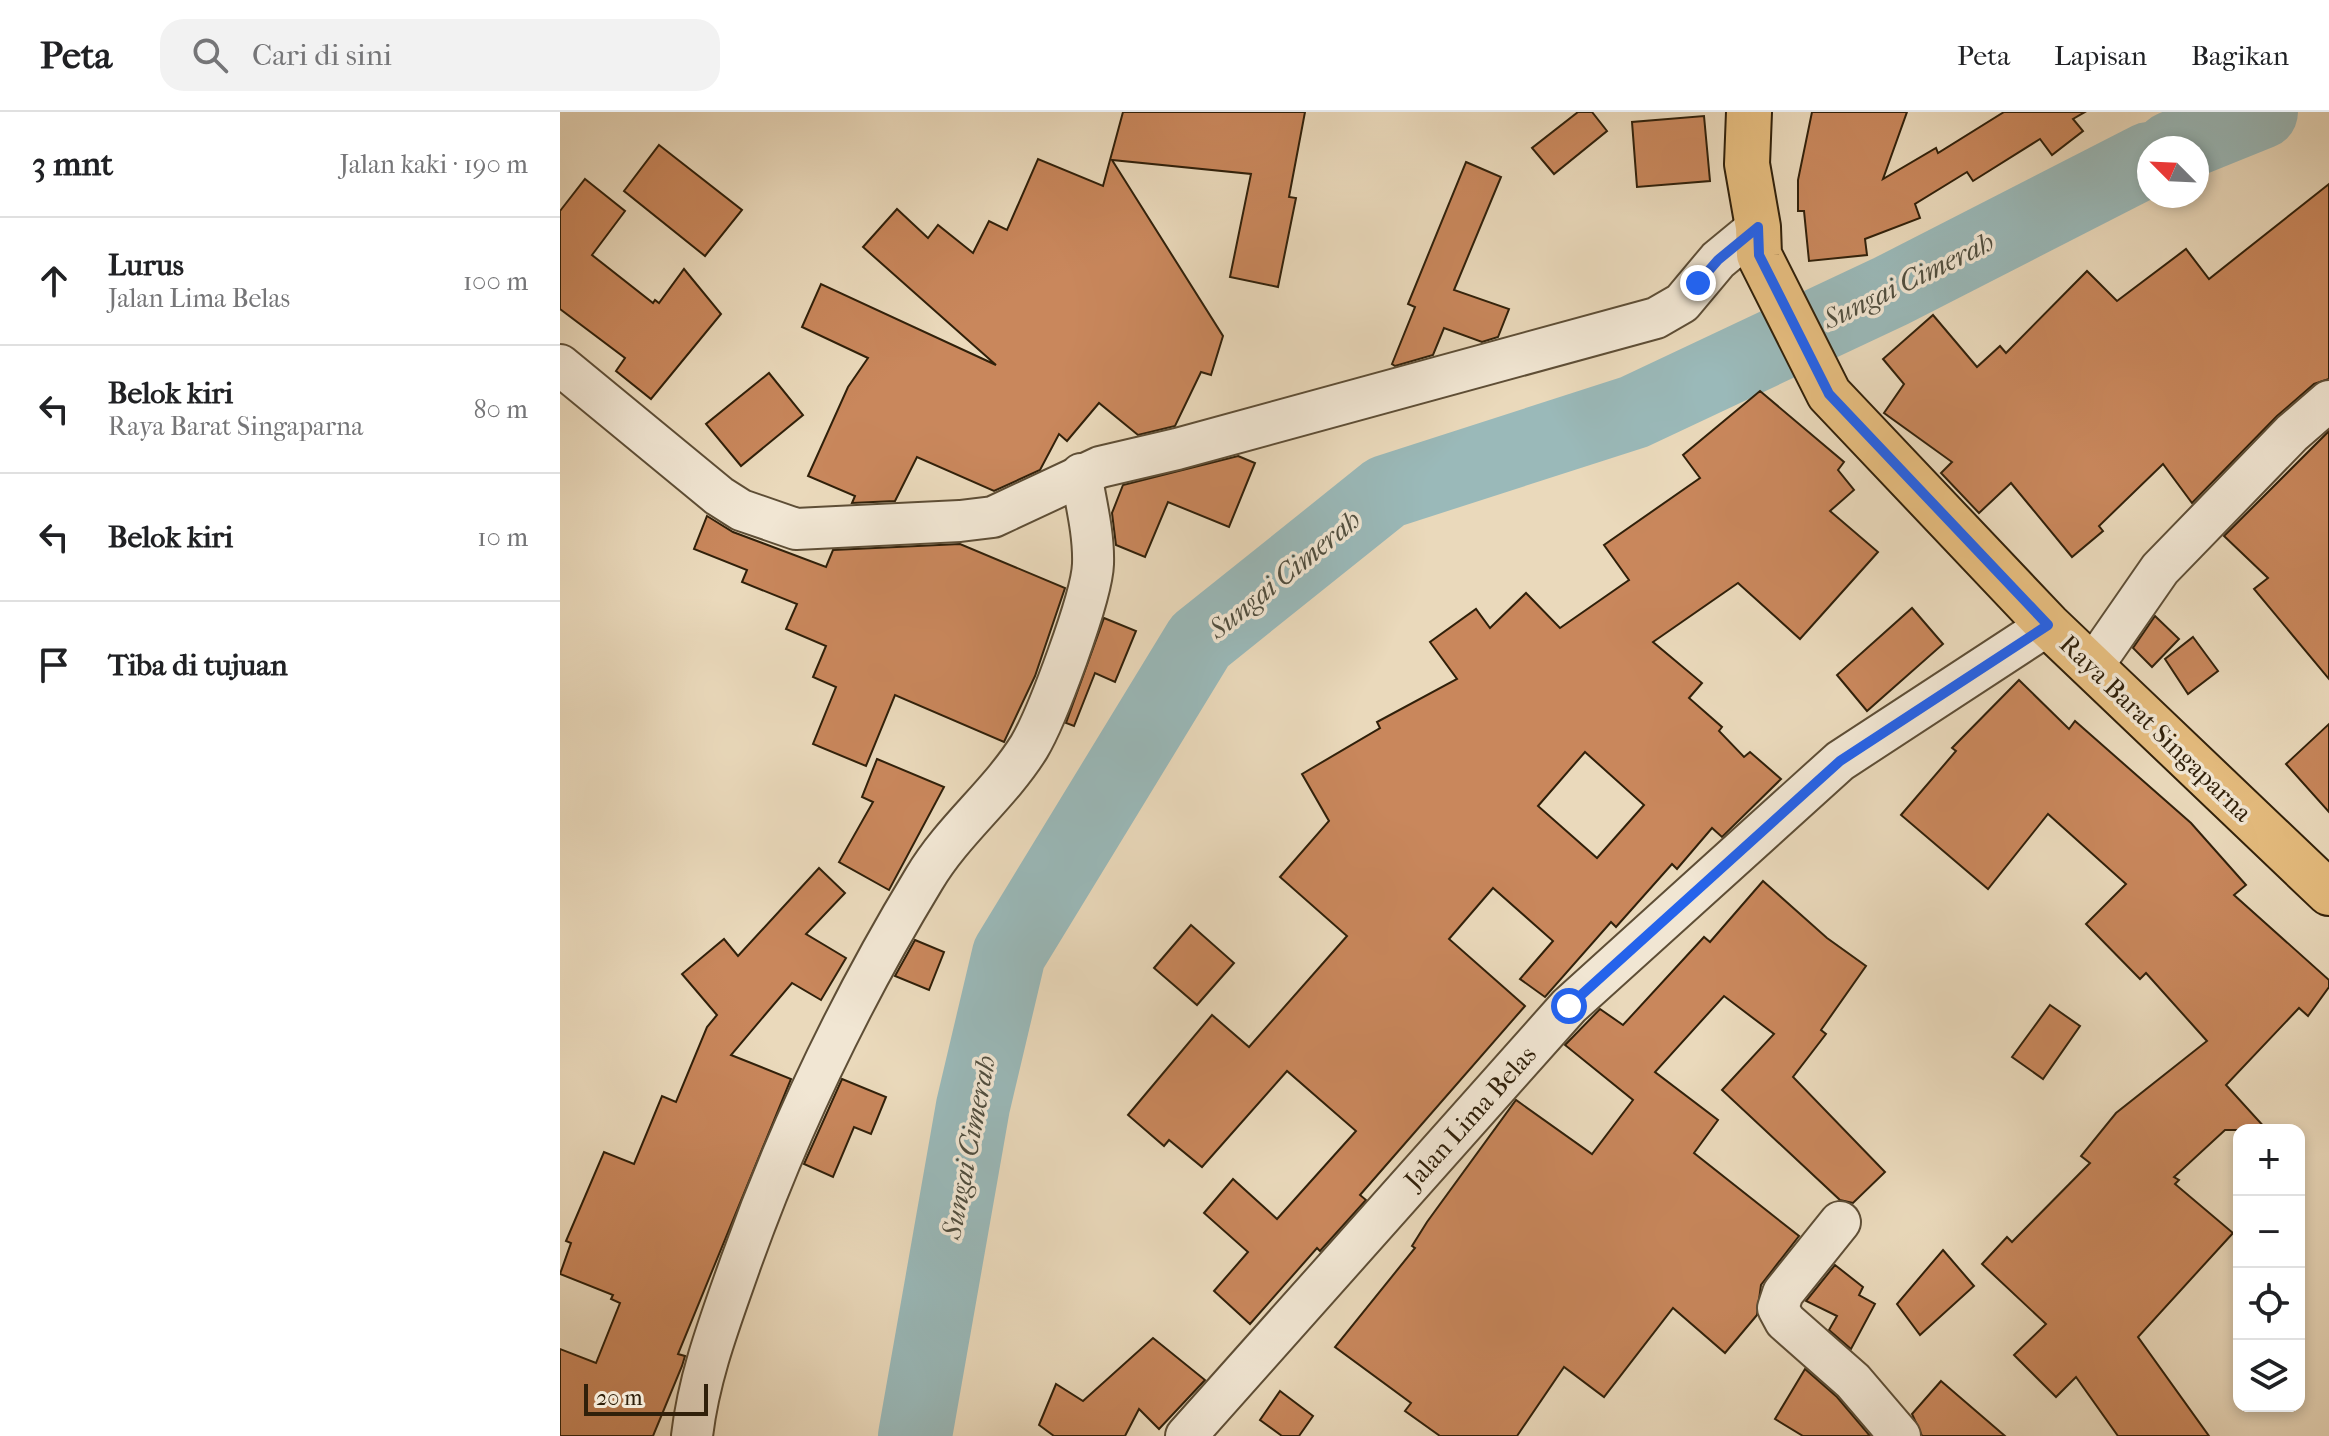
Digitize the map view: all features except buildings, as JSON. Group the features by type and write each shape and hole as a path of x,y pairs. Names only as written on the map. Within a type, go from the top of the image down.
{"main road":[{"name":"Raya Barat Singaparna","path":"1749,112 1747,164 1759,241 1829,394 2048,625 2329,893"}],"street":[{"path":"560,365 719,496 741,510 796,529 993,517 1081,474 1656,318 1682,303 1718,260 1759,241"},
{"path":"2092,667 2160,569 2292,433 2329,401"},
{"path":"692,1436 712,1342 766,1194 828,1051 924,878 957,830 1000,786 1030,746 1055,688 1092,576 1089,521 1081,474"},
{"name":"Jalan Lima Belas","path":"1186,1436 1569,1006 1840,761 2048,625"},
{"path":"1840,1222 1783,1293 1778,1308 1785,1321 1853,1381 1900,1436"}],"waterway":[{"name":"Sungai Cimerah","path":"2202,136 2261,112"},
{"name":"Sungai Cimerah","path":"915,1436 973,1106 1009,954 1200,641 1386,492 1634,412 1891,291 2137,165"}],"route":[{"path":"1569,1006 1840,761 2048,625 1829,394 1759,255 1758,227 1718,260 1698,283"}]}
